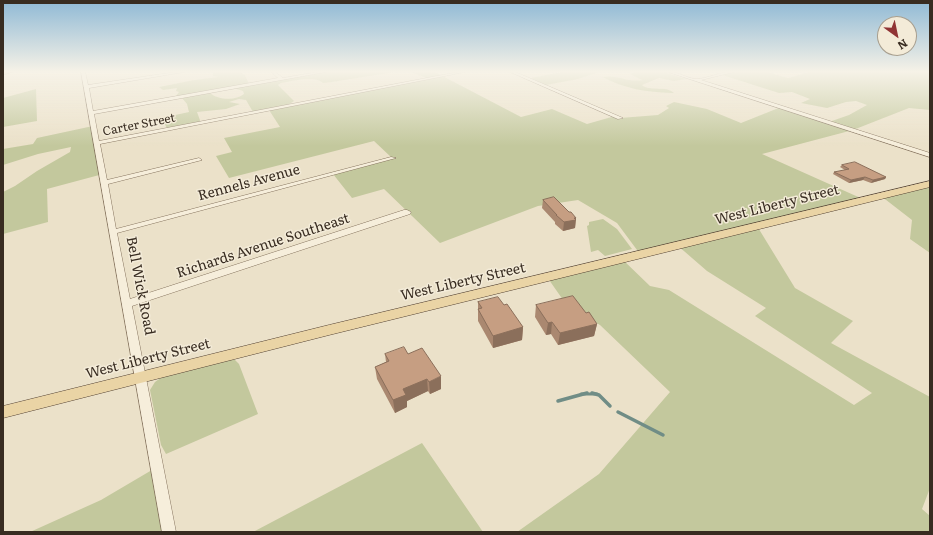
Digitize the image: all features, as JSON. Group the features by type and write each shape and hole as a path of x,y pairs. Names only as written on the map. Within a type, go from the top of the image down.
{"main road":[{"name":"West Liberty Street","path":"3,412 140,376 930,184"}],"street":[{"name":"Bell Wick Road","path":"88,96 169,532"},
{"path":"91,113 187,96"},
{"name":"Carter Street","path":"96,143 339,96"},
{"path":"568,96 620,118"},
{"path":"747,96 930,155"},
{"name":"Rennels Avenue","path":"113,232 393,158"},
{"path":"104,183 200,160"},
{"name":"Richards Avenue Southeast","path":"127,304 407,212"}],"green space":[{"path":"10,96 36,96 37,121 3,127 3,98"},
{"path":"193,96 215,96 232,99 241,96 289,96 294,101 288,105 334,96 481,96 521,117 552,109 587,124 615,116 620,118 658,115 669,108 666,106 674,102 707,109 741,123 781,107 829,122 849,115 867,105 856,101 846,102 827,108 801,103 810,99 802,96 930,96 930,110 909,108 853,130 762,154 865,200 757,226 795,288 853,321 831,343 930,397 930,488 922,509 930,516 930,532 517,532 599,474 670,392 600,325 568,307 547,277 622,259 650,286 669,290 854,405 872,393 755,316 766,308 707,271 677,245 640,254 617,223 578,200 538,206 440,243 384,189 352,198 333,174 392,158 374,141 229,178 216,156 232,152 224,138 280,127 269,110 253,112 246,100 239,99 229,102 240,104 226,109 197,112 201,123 167,128 163,121 166,117 189,112 187,104 182,98"},
{"path":"93,126 103,174 47,189 48,222 3,234 3,192 70,152 71,147 38,154 3,165 3,149 33,144 37,138"},
{"path":"930,184 930,253 910,239 912,220 881,196"},
{"path":"603,219 617,229 632,249 605,256 598,250 591,252 587,226 589,225 589,222"},
{"path":"231,359 235,360 239,364 258,414 166,454 161,445 150,390 155,382 162,377"},
{"path":"422,443 483,532 253,532"},
{"path":"157,467 169,532 30,532 101,500"}],"building":[{"path":"855,162 886,177 873,180 865,177 851,180 834,172 849,169 842,165"},
{"path":"554,197 569,212 571,212 576,220 564,222 543,200"},
{"path":"573,296 586,313 589,312 597,324 560,333 552,322 548,323 536,305"},
{"path":"498,297 504,305 507,304 523,327 493,336 478,309 482,308 478,302"},
{"path":"404,347 408,354 422,348 441,376 429,382 427,379 403,389 406,395 393,400 375,367 389,361 385,354"}],"waterway":[{"path":"558,401 583,394"},
{"path":"583,394 596,394"},
{"path":"596,394 599,395 610,406"},
{"path":"618,412 663,435"}]}
